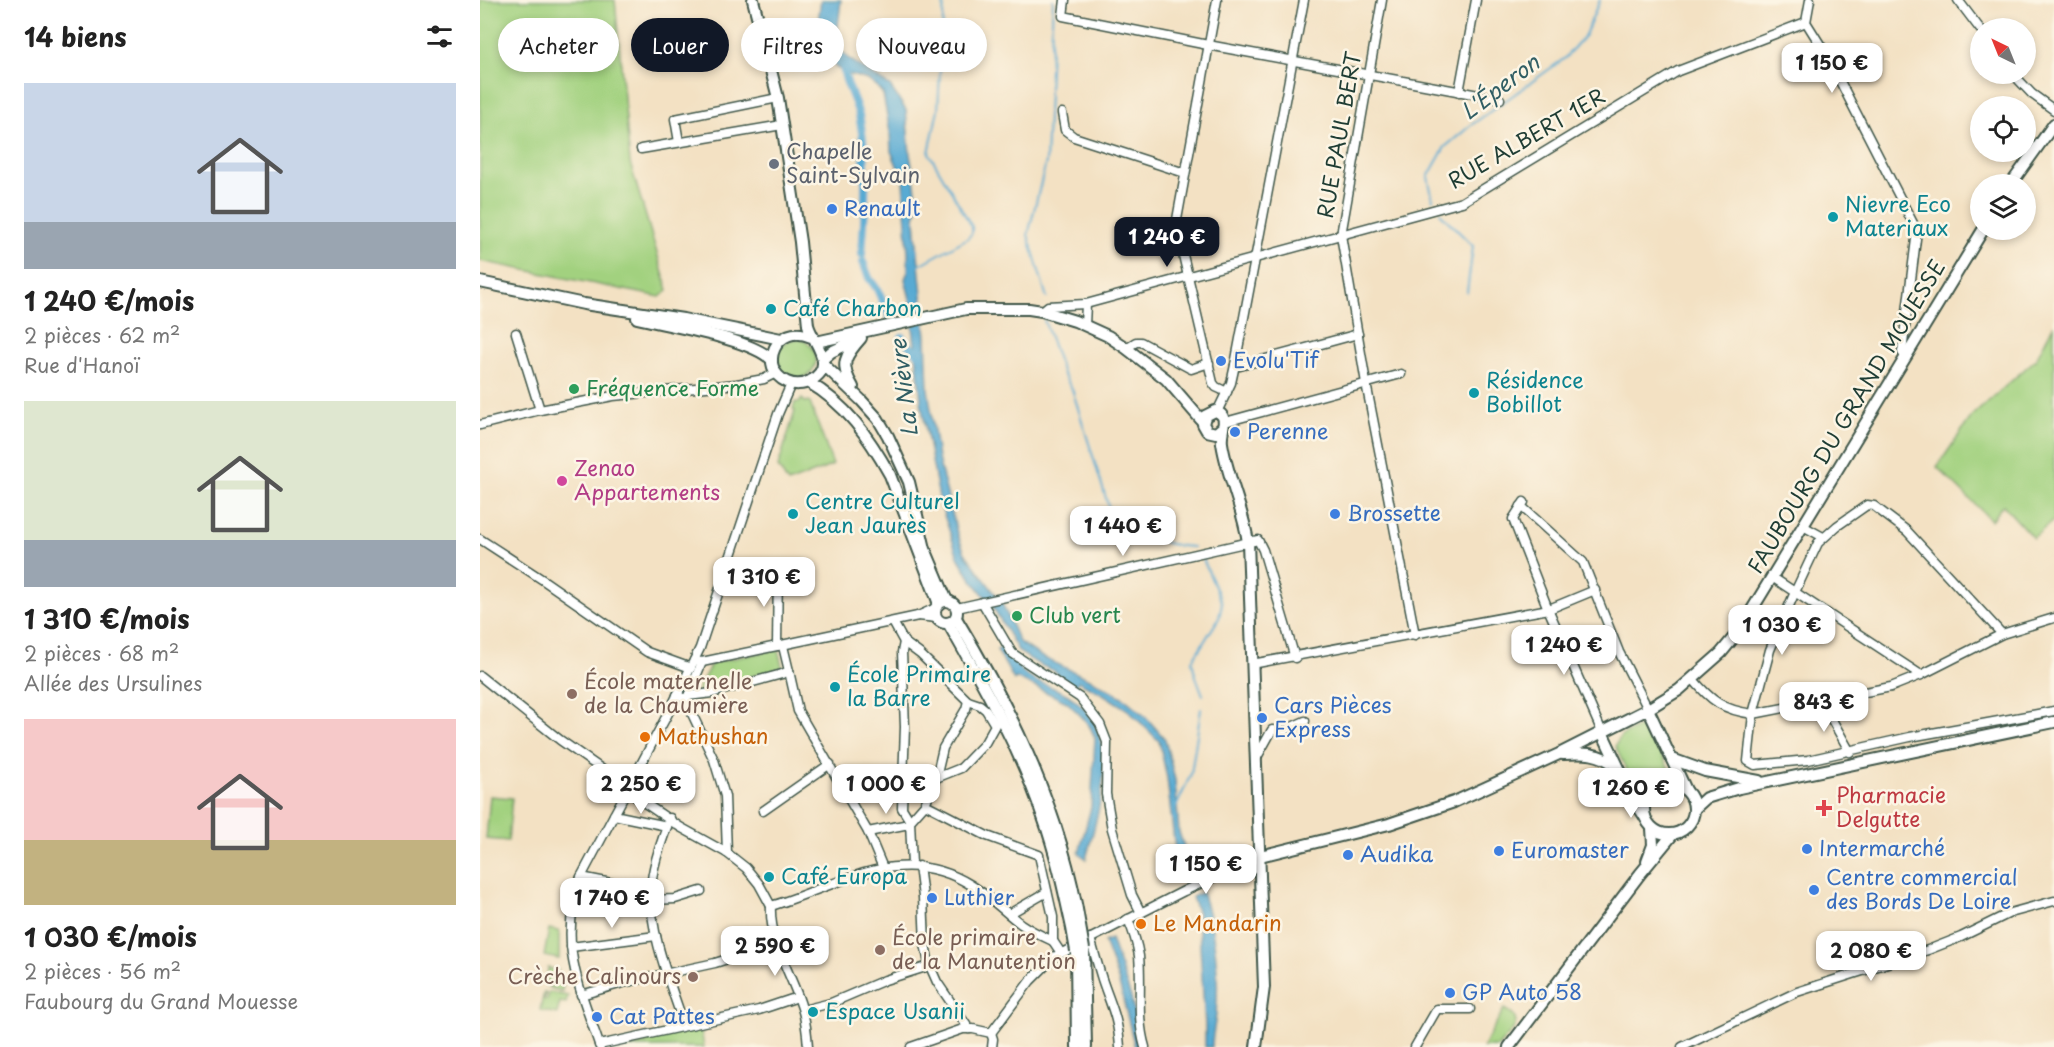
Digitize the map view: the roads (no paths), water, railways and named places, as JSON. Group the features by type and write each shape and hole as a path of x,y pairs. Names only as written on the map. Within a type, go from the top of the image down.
{"main road":[{"path":"753,0 778,98 800,242 807,319 814,340 822,352 823,361 820,372 808,382 791,384 776,373 772,360 776,345 781,339 793,334 806,335 814,340 966,309 1042,311 1085,325 1108,336 1166,379 1206,427 1232,480"},
{"path":"2019,174 2054,124"},
{"name":"FAUBOURG DU GRAND MOUESSE","path":"1260,856 1389,824 1454,802 1559,754 1648,709 1679,690 1721,652 1739,631 1977,240"},
{"path":"480,282 584,304 728,339 761,352 772,360"},
{"path":"793,334 800,319 804,286"},
{"path":"584,304 683,319 781,339"},
{"path":"823,361 831,352 883,327"},
{"path":"861,338 849,353 844,366 845,374 861,400"},
{"path":"823,361 878,419 906,472 916,503 925,549 946,611"},
{"path":"808,382 829,395 845,409 865,433 880,457 890,475 946,611 1028,777 1051,841 1076,927 1080,950 1086,1047"},
{"path":"1181,396 1224,417 1222,444 1248,542 1264,987 1256,1047"},
{"path":"1206,427 1205,416 1214,412"},
{"path":"1206,427 1216,433 1224,425"},
{"path":"1648,709 1694,809"},
{"path":"1602,732 1634,800 1650,825 1666,834 1673,834 1680,832 1690,822 1694,809 1706,798 1739,788 2054,722"},
{"path":"1559,754 1595,754 1609,759 1618,768"},
{"path":"1672,759 1705,771 1768,782"},
{"path":"1640,874 1652,847 1650,825 1644,807 1651,792 1664,785 1672,784 1687,792 1739,788"},
{"path":"1509,1046 1673,834"},
{"path":"1077,1047 1080,950"}],"street":[{"path":"1065,0 1063,16 1500,99"},
{"path":"1217,0 1176,225 1214,385 1227,392"},
{"path":"1214,412 1227,392 1235,365 1304,0"},
{"name":"RUE PAUL BERT","path":"1382,0 1341,235 1366,383 1415,635"},
{"path":"1460,92 1476,0"},
{"path":"1810,0 1806,22 1826,54 1917,231 1902,352 1906,358"},
{"path":"1958,0 1972,18"},
{"name":"RUE ALBERT 1ER","path":"1042,311 1048,306 1086,304 1461,202 1678,71 1806,22"},
{"path":"2022,84 2054,110"},
{"path":"679,142 675,120 778,98"},
{"path":"1062,113 1065,130 1074,137 1185,174"},
{"path":"641,148 782,125"},
{"path":"1085,325 1086,304"},
{"path":"516,333 540,410"},
{"path":"1235,365 1240,366 1358,334"},
{"path":"1904,336 1916,341"},
{"path":"1126,348 1136,342 1141,342 1191,369 1209,363"},
{"path":"480,425 540,410 613,396 737,384 764,379 776,373"},
{"path":"1224,425 1401,374"},
{"path":"791,384 782,403 684,697 632,781 581,876 572,907 571,947 574,972 599,1046 759,1010 798,997"},
{"path":"1602,732 1513,519 1522,504 1583,562 1619,652 1648,709"},
{"path":"1803,526 1823,537 1867,505 1874,506 1907,531 2002,634"},
{"name":"FAUBOURG DU GRAND MOUESSE","path":"1823,537 1795,592 1770,650 1753,714 1748,762 1755,765 1808,760 1850,752"},
{"path":"480,539 647,652 696,664 946,611 1258,540 1295,658"},
{"path":"778,567 780,646 789,671 798,711 868,832 883,868"},
{"path":"1772,577 1921,675"},
{"path":"1252,664 1295,658 1549,609 1595,590"},
{"path":"982,602 1012,653 1080,698 1100,724 1107,742 1106,794 1112,829 1128,884 1141,913"},
{"path":"1692,678 1721,706 1733,711 1753,714 1891,687 1921,675 2002,634 2054,618"},
{"path":"893,621 904,642 920,654 968,701 981,705 995,725 985,743 961,768 936,778"},
{"path":"904,642 902,652 905,727 902,808 910,822 923,897 925,944 930,966 937,982 969,1029"},
{"path":"684,697 722,690 789,671"},
{"path":"480,676 560,740 613,777 627,791 668,822 727,853 746,868 759,884 771,906 770,915 777,943 806,1020 808,1047"},
{"path":"684,697 714,760 725,796 727,853"},
{"path":"868,832 910,822 925,804 936,778 943,748 966,709 968,701"},
{"path":"1822,702 1850,752 1910,737 2054,711"},
{"path":"1256,759 1272,730 1283,731 1305,721"},
{"path":"763,811 830,764"},
{"path":"613,777 632,781"},
{"path":"925,804 987,836 1039,855 1053,917 1053,941"},
{"path":"614,815 668,822"},
{"path":"668,822 656,861 652,895 656,936 684,1026"},
{"path":"991,1033 1036,974 1054,957 1260,856"},
{"path":"771,906 847,878 883,868 916,866 939,869 973,886 1031,930 1053,941 1061,953"},
{"path":"581,876 652,895 675,898 701,891"},
{"path":"1009,914 1047,892"},
{"path":"1682,1047 1797,992 1928,950 2010,913 2054,901"},
{"path":"1128,919 1136,938 1139,957 1140,1030 1145,1047"},
{"path":"571,947 656,936"},
{"path":"1090,938 1102,980 1114,1007 1120,1047"},
{"path":"581,995 623,983 714,963 777,943"},
{"path":"803,1010 831,1003 885,980 930,966"},
{"path":"1415,1047 1437,1009 1470,1009"},
{"path":"911,1047 963,1029 991,1033"},
{"path":"991,1033 992,1047"}],"water":[{"name":"La Nièvre","path":"821,0 841,0 839,18 819,18"},
{"name":"La Nièvre","path":"844,54 856,64 856,72 869,72 890,86 906,110 918,203 915,218 926,336 928,389 938,458 957,533 965,553 1002,603 1019,642 1042,657 1124,698 1146,717 1165,739 1175,780 1179,832 1194,877 1186,881 1175,850 1167,778 1159,741 1128,710 1103,694 1078,681 1074,689 1067,685 1055,671 1019,652 993,607 969,576 958,557 940,503 922,409 909,310 911,303 905,279 908,271 908,254 903,180 891,151 883,94 868,80 844,72"},
{"path":"1001,647 1027,676 1068,695 1086,710 1097,728 1104,771 1097,816 1086,859 1079,853 1091,807 1095,738 1083,718 1067,702 1016,678 1014,680 997,650"},
{"path":"1202,892 1213,936 1217,968 1217,999 1212,1047 1205,1047 1198,914 1192,897"},
{"path":"1111,939 1131,997 1142,1047 1135,1047 1118,979 1104,942"}],"waterway":[{"path":"918,266 968,238 972,233 972,227 929,153 938,109 944,0"},
{"path":"1047,298 1028,235 1046,162 1053,0"},
{"name":"L'Éperon","path":"1433,200 1428,177 1445,147 1470,126 1565,58 1585,35 1600,0"},
{"path":"844,70 863,136 865,187 862,254"},
{"name":"L'Éperon","path":"1440,213 1473,246 1467,292"},
{"path":"863,262 890,318"},
{"path":"1044,320 1063,374 1072,389 1114,524 1164,542 1193,547"},
{"path":"902,337 921,356"},
{"path":"1203,559 1222,603 1219,618 1192,661 1203,695"},
{"path":"1176,807 1191,774 1201,709"}],"place":[{"name":"Chapelle Saint-Sylvain","path":"774,164"},
{"name":"Renault","path":"832,209"},
{"name":"Nievre Eco Materiaux","path":"1833,217"},
{"name":"Café Charbon","path":"771,309"},
{"name":"Evolu'Tif","path":"1221,361"},
{"name":"Fréquence Forme","path":"574,389"},
{"name":"Résidence Bobillot","path":"1474,393"},
{"name":"Perenne","path":"1235,432"},
{"name":"Zenao Appartements","path":"562,481"},
{"name":"Centre Culturel Jean Jaurès","path":"793,514"},
{"name":"Brossette","path":"1335,514"},
{"name":"Club vert","path":"1017,616"},
{"name":"École Primaire la Barre","path":"835,687"},
{"name":"École maternelle de la Chaumière","path":"572,694"},
{"name":"Cars Pièces Express","path":"1262,718"},
{"name":"Mathushan","path":"645,737"},
{"name":"Pharmacie Delgutte","path":"1824,808"},
{"name":"Intermarché","path":"1807,849"},
{"name":"Euromaster","path":"1499,851"},
{"name":"Audika","path":"1348,855"},
{"name":"Café Europa","path":"769,877"},
{"name":"Centre commercial des Bords De Loire","path":"1814,890"},
{"name":"Luthier","path":"932,898"},
{"name":"Le Mandarin","path":"1141,924"},
{"name":"École primaire de la Manutention","path":"880,950"},
{"name":"Crèche Calinours","path":"693,977"},
{"name":"GP Auto 58","path":"1450,993"},
{"name":"Espace Usanii","path":"813,1012"},
{"name":"Cat Pattes","path":"597,1017"}]}
